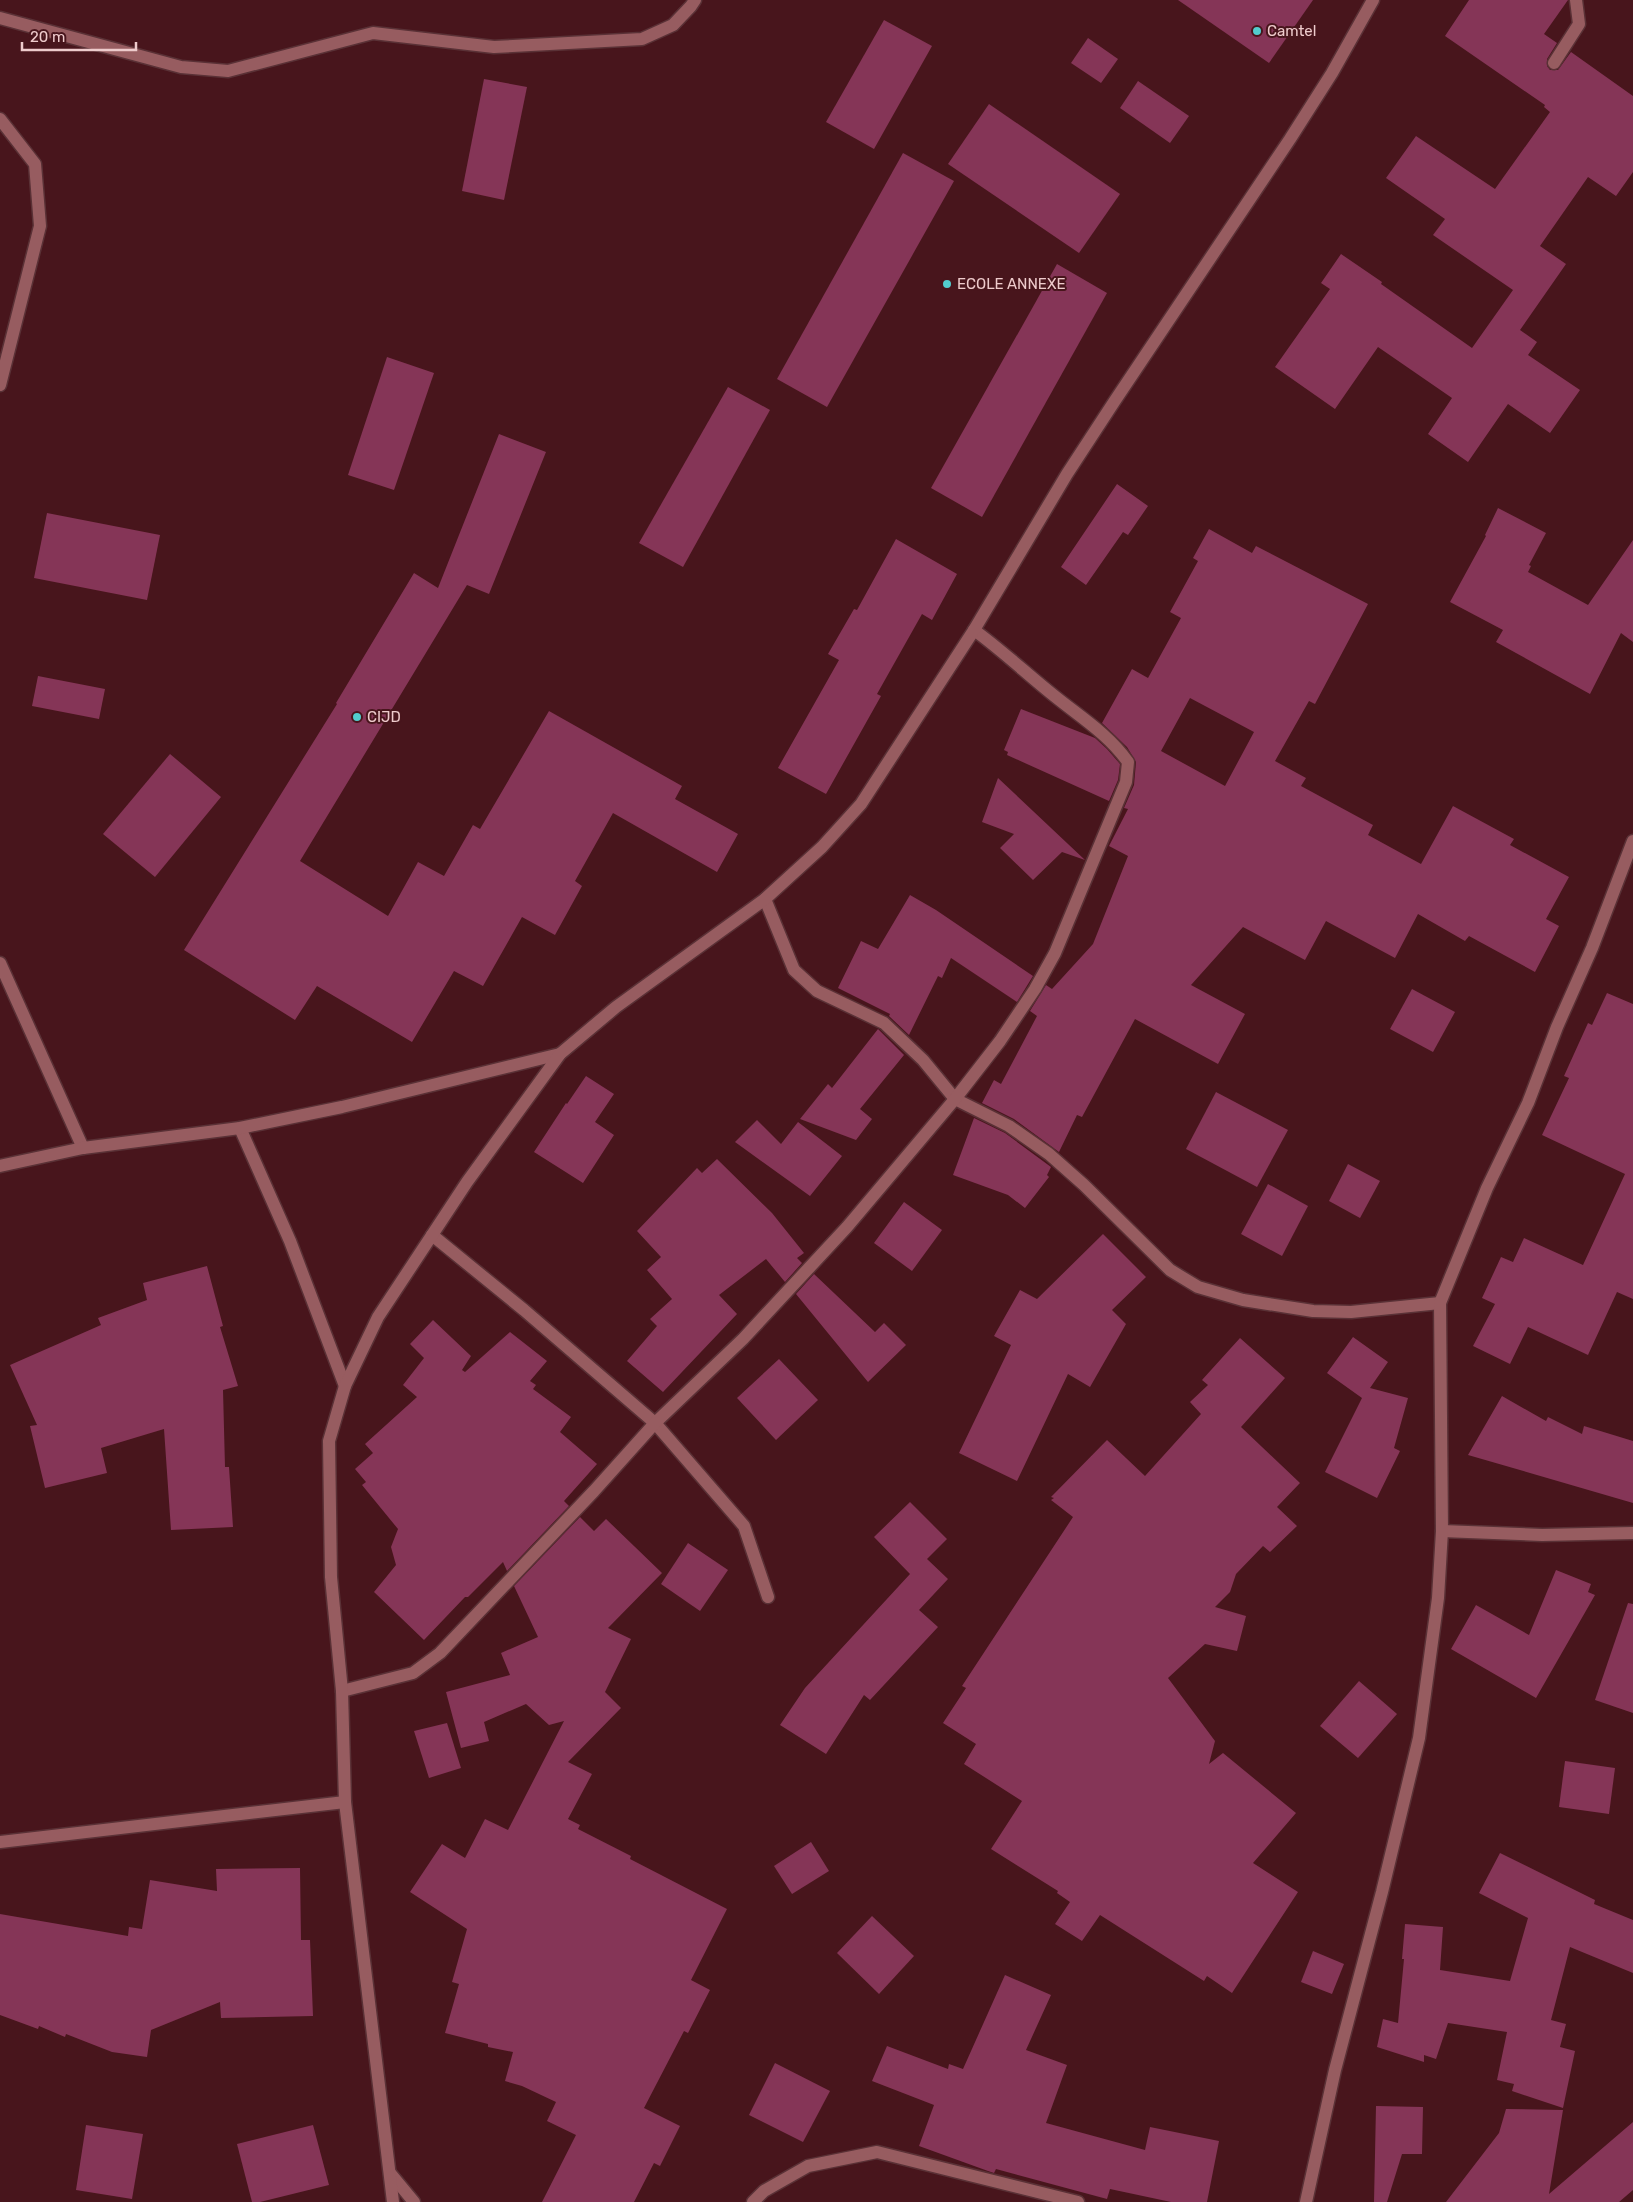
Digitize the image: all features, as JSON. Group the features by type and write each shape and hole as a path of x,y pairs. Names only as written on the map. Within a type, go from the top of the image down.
{"street":[{"path":"0,18 181,67 228,71 373,33 494,47 642,39 673,25 695,0"},
{"path":"393,2202 345,1802 342,1691 331,1577 329,1441 345,1386 378,1317 468,1182 560,1054 616,1007 765,899 822,847 861,804 974,630 1068,474 1114,402 1290,140 1332,73 1373,0"},
{"path":"1554,63 1579,24 1576,0"},
{"path":"0,119 35,164 40,226 0,384"},
{"path":"342,1691 413,1673 440,1653 594,1491 655,1423 743,1339 846,1227 955,1099 1005,1033 1035,989 1055,953 1126,782 1128,762 1116,745 1057,699 1000,649 974,630"},
{"path":"1306,2202 1335,2070 1354,2003 1419,1738 1438,1598 1442,1531 1440,1303 1487,1188 1528,1104 1557,1027 1596,939 1633,841"},
{"path":"765,899 794,970 817,991 884,1023 923,1060 955,1099 1009,1126 1049,1154 1170,1270 1198,1287 1243,1300 1313,1311 1351,1312 1440,1303"},
{"path":"0,963 83,1148"},
{"path":"0,1166 83,1148 240,1128 342,1107 560,1054"},
{"path":"240,1128 290,1241 345,1386"},
{"path":"432,1235 655,1423 744,1526 768,1597"},
{"path":"1442,1531 1542,1535 1633,1533"},
{"path":"0,1842 345,1802"},
{"path":"753,2202 764,2191 808,2166 877,2152 1078,2202"},
{"path":"390,2174 412,2199 422,2202"}],"building":[{"name":"Camtel","path":"1178,0 1313,0 1269,63"},
{"path":"1469,0 1568,0 1544,34 1557,43 1547,59 1547,66 1550,70 1558,70 1571,52 1633,96 1633,172 1616,196 1588,177 1540,246 1566,264 1520,330 1537,342 1528,355 1580,390 1550,433 1508,404 1468,462 1428,434 1452,398 1378,347 1335,409 1275,367 1330,289 1321,283 1341,254 1472,348 1513,290 1433,235 1445,219 1386,178 1416,136 1495,189 1550,112 1544,107 1545,105 1445,36"},
{"path":"884,20 932,46 874,149 826,122"},
{"path":"1088,38 1118,59 1101,83 1071,63"},
{"path":"484,79 527,87 504,200 462,191"},
{"path":"1138,81 1189,116 1170,143 1120,108"},
{"path":"989,104 1120,194 1079,253 948,164"},
{"path":"903,153 954,181 827,407 777,379"},
{"path":"1057,264 1107,293 982,517 931,488"},
{"path":"387,357 434,373 394,490 348,475"},
{"path":"728,387 770,410 683,567 639,543"},
{"path":"499,434 546,452 489,594 467,585 300,861 388,916 418,862 444,876 473,825 480,829 549,711 682,786 675,799 738,834 717,872 613,813 575,881 582,886 555,935 522,917 483,986 454,971 412,1042 317,986 295,1020 184,950 337,704 414,573 438,588"},
{"path":"1117,484 1148,506 1128,535 1123,532 1086,585 1061,567"},
{"path":"1498,508 1546,533 1529,565 1531,566 1528,572 1588,605 1633,540 1633,642 1621,633 1590,694 1496,642 1503,630 1450,602 1486,536"},
{"path":"47,513 160,535 147,600 34,578"},
{"path":"1209,529 1252,553 1256,546 1368,604 1315,704 1309,701 1275,761 1306,778 1301,786 1373,825 1368,835 1421,864 1453,806 1514,839 1510,845 1569,877 1546,919 1559,926 1535,972 1469,936 1465,941 1418,914 1395,958 1326,921 1305,960 1243,927 1191,985 1245,1014 1218,1064 1135,1019 1082,1117 1077,1115 1059,1152 1014,1119 982,1103 994,1080 1001,1084 1037,1016 1030,1011 1046,985 1052,989 1093,944 1128,856 1109,846 1128,809 1124,808 1134,785 1136,762 1127,747 1102,723 1132,669 1148,678 1181,618 1170,612 1198,561 1193,558","holes":["1190,698 1254,732 1225,786 1161,751"]},
{"path":"896,539 957,574 932,620 922,614 877,694 881,696 826,794 778,768 839,660 828,654 854,609 857,610"},
{"path":"38,676 105,689 99,719 32,706"},
{"path":"1021,709 1095,738 1107,749 1120,764 1118,780 1109,801 1007,755 1008,752 1004,750"},
{"path":"170,754 221,797 155,877 103,834"},
{"path":"998,778 1085,860 1062,852 1033,880 1000,848 1014,834 982,822"},
{"path":"910,895 936,910 1033,976 1017,1002 951,958 942,978 938,976 909,1035 889,1016 890,1014 838,988 861,941 878,949"},
{"path":"1412,989 1455,1012 1433,1052 1390,1029"},
{"path":"1607,993 1633,1004 1633,1299 1617,1292 1588,1355 1528,1327 1510,1364 1473,1346 1495,1304 1482,1298 1501,1257 1513,1262 1524,1238 1583,1265 1625,1174 1542,1135 1569,1078 1564,1076 1588,1023 1592,1025"},
{"path":"878,1029 904,1055 860,1109 872,1119 856,1140 800,1119 828,1084 832,1088"},
{"path":"586,1076 614,1094 595,1122 614,1135 583,1183 534,1152"},
{"path":"1216,1092 1288,1130 1257,1187 1186,1149"},
{"path":"974,1118 1005,1133 1051,1167 1047,1175 1049,1177 1025,1208 1008,1195 953,1175"},
{"path":"757,1120 781,1144 798,1122 842,1156 810,1196 735,1142"},
{"path":"717,1159 772,1213 804,1253 797,1258 802,1263 785,1282 766,1259 719,1295 737,1314 663,1392 627,1361 657,1326 650,1319 672,1299 647,1270 661,1257 637,1231 697,1168 702,1173"},
{"path":"1348,1164 1380,1181 1360,1218 1329,1201"},
{"path":"1268,1184 1308,1206 1282,1256 1241,1234"},
{"path":"904,1202 942,1230 912,1271 874,1243"},
{"path":"1103,1234 1146,1277 1112,1310 1126,1324 1090,1387 1068,1374 1017,1481 959,1453 1011,1345 994,1336 1020,1290 1037,1299"},
{"path":"207,1266 223,1326 220,1327 238,1386 223,1390 225,1467 229,1467 233,1527 171,1530 164,1429 101,1448 107,1473 45,1488 30,1426 37,1425 10,1365 101,1325 98,1318 147,1300 143,1283"},
{"path":"814,1274 875,1332 884,1323 906,1345 868,1382 796,1294"},
{"path":"433,1320 471,1356 462,1370 465,1372 510,1332 547,1361 530,1381 536,1385 533,1389 571,1417 560,1432 597,1464 564,1501 569,1506 507,1571 503,1562 468,1597 465,1597 424,1640 374,1592 396,1565 391,1547 398,1529 362,1485 366,1482 355,1469 373,1453 365,1444 417,1397 403,1385 424,1358 410,1344"},
{"path":"1353,1337 1388,1362 1370,1388 1408,1398 1394,1448 1400,1451 1377,1498 1325,1472 1362,1398 1327,1373"},
{"path":"1240,1338 1285,1378 1241,1427 1300,1483 1277,1507 1297,1526 1270,1552 1263,1546 1236,1574 1230,1592 1215,1607 1246,1616 1237,1651 1205,1644 1168,1678 1215,1741 1209,1764 1223,1753 1296,1813 1253,1863 1298,1892 1232,1993 1207,1976 1204,1981 1100,1915 1082,1941 1055,1924 1070,1902 1057,1893 1058,1891 991,1849 1022,1801 964,1764 976,1744 943,1723 966,1688 962,1686 1073,1517 1051,1500 1054,1498 1051,1497 1107,1440 1145,1476 1201,1414 1190,1402 1208,1385 1202,1380"},
{"path":"779,1359 818,1400 776,1440 737,1398"},
{"path":"1502,1396 1546,1421 1548,1417 1582,1434 1584,1426 1633,1441 1633,1503 1468,1455"},
{"path":"910,1502 947,1539 927,1559 948,1579 919,1610 938,1627 870,1700 864,1695 826,1754 780,1725 805,1688 910,1574 874,1537"},
{"path":"580,1517 594,1531 606,1519 662,1573 608,1628 631,1639 605,1692 621,1708 568,1762 592,1774 568,1819 580,1825 578,1829 631,1856 630,1859 727,1909 691,1980 710,1990 688,2033 684,2031 644,2108 680,2126 660,2166 654,2163 634,2202 542,2202 576,2135 547,2121 556,2102 522,2086 505,2081 513,2052 488,2047 488,2044 445,2033 459,1984 452,1982 467,1929 410,1892 442,1844 465,1858 485,1819 508,1830 564,1721 549,1725 526,1704 484,1722 489,1741 461,1748 446,1692 510,1675 501,1653 538,1637 514,1586"},
{"path":"688,1543 728,1570 700,1611 661,1584"},
{"path":"1556,1570 1591,1584 1588,1592 1595,1595 1536,1698 1451,1649 1476,1605 1529,1635"},
{"path":"1628,1603 1633,1604 1633,1713 1595,1700"},
{"path":"1359,1681 1397,1714 1358,1758 1320,1726"},
{"path":"447,1723 461,1768 429,1778 414,1731"},
{"path":"1565,1761 1615,1768 1609,1814 1559,1807"},
{"path":"811,1842 829,1871 792,1894 774,1866"},
{"path":"1500,1853 1595,1900 1594,1904 1633,1920 1633,1973 1570,1947 1551,2020 1566,2024 1560,2047 1575,2051 1563,2108 1512,2091 1514,2084 1497,2080 1507,2032 1448,2023 1436,2059 1424,2055 1424,2062 1377,2047 1383,2019 1398,2023 1405,1924 1443,1927 1440,1970 1510,1981 1528,1918 1479,1893"},
{"path":"300,1868 301,1940 310,1940 313,2016 221,2018 220,2002 151,2030 147,2057 112,2052 66,2034 65,2037 39,2026 38,2029 0,2015 0,1914 128,1936 129,1927 142,1929 150,1880 217,1891 216,1869"},
{"path":"872,1916 914,1956 879,1994 837,1953"},
{"path":"1313,1951 1344,1964 1332,1994 1301,1982"},
{"path":"1005,1975 1051,1995 1026,2050 1067,2065 1046,2123 1145,2150 1150,2127 1219,2141 1207,2202 1171,2202 1110,2189 1107,2199 996,2169 994,2173 919,2146 934,2105 872,2081 887,2046 948,2069 949,2064 963,2069"},
{"path":"775,2063 830,2091 803,2142 749,2115"},
{"path":"1376,2106 1423,2107 1422,2154 1402,2154 1387,2202 1374,2202"},
{"path":"1506,2109 1563,2110 1549,2194 1633,2122 1633,2190 1619,2202 1446,2202 1499,2133"},
{"path":"86,2125 143,2134 132,2199 76,2190"},
{"path":"313,2125 329,2185 260,2202 252,2202 237,2144"}],"place":[{"name":"Camtel","path":"1257,31"},
{"name":"ECOLE ANNEXE","path":"947,284"},
{"name":"CIJD","path":"357,717"}]}
